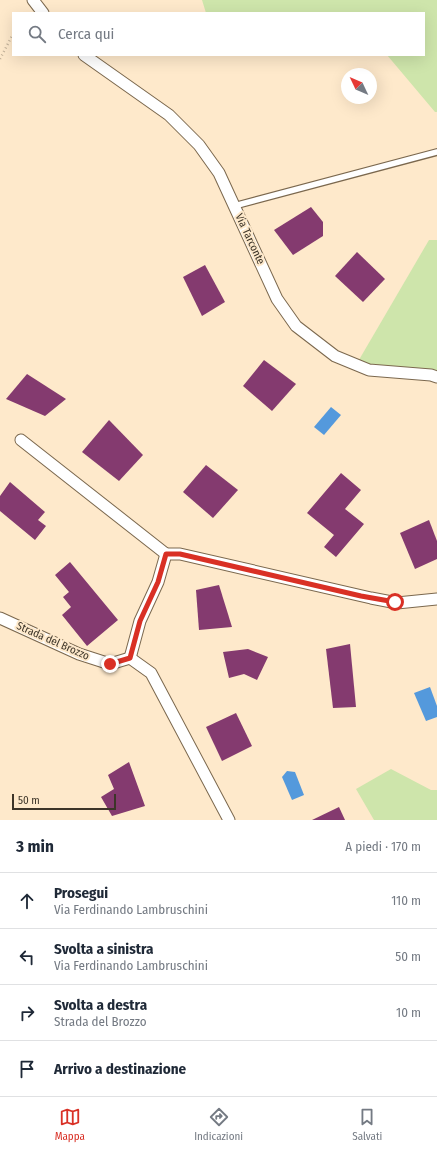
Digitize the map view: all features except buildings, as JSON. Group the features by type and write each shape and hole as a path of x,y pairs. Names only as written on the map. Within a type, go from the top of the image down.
{"street":[{"path":"33,0 43,12"},
{"name":"Via Tarconte","path":"85,56 169,116 199,145 218,173 277,299 296,326 335,356 369,370 437,377"},
{"path":"21,440 166,554 180,554 361,596 398,603 437,600"},
{"path":"166,554 158,582 140,621 130,658 151,673 229,820"},
{"name":"Strada del Brozzo","path":"0,618 79,654 110,664 130,658"}],"lane":[{"path":"234,206 437,152"}],"path":[{"path":"0,59 12,36"}],"green space":[{"path":"202,0 437,0 437,112 435,112 388,56 425,56 425,12 206,12"},
{"path":"429,240 437,240 437,377 356,365"},
{"path":"391,769 431,790 437,790 437,820 374,820 356,789"}],"water":[{"path":"331,407 341,415 324,435 314,427"},
{"path":"430,687 437,706 437,717 426,721 414,693"},
{"path":"287,771 295,772 304,795 292,800 282,777"}],"route":[{"path":"110,664 130,658 140,621 158,582 166,554 180,554 361,596 395,602"}]}
